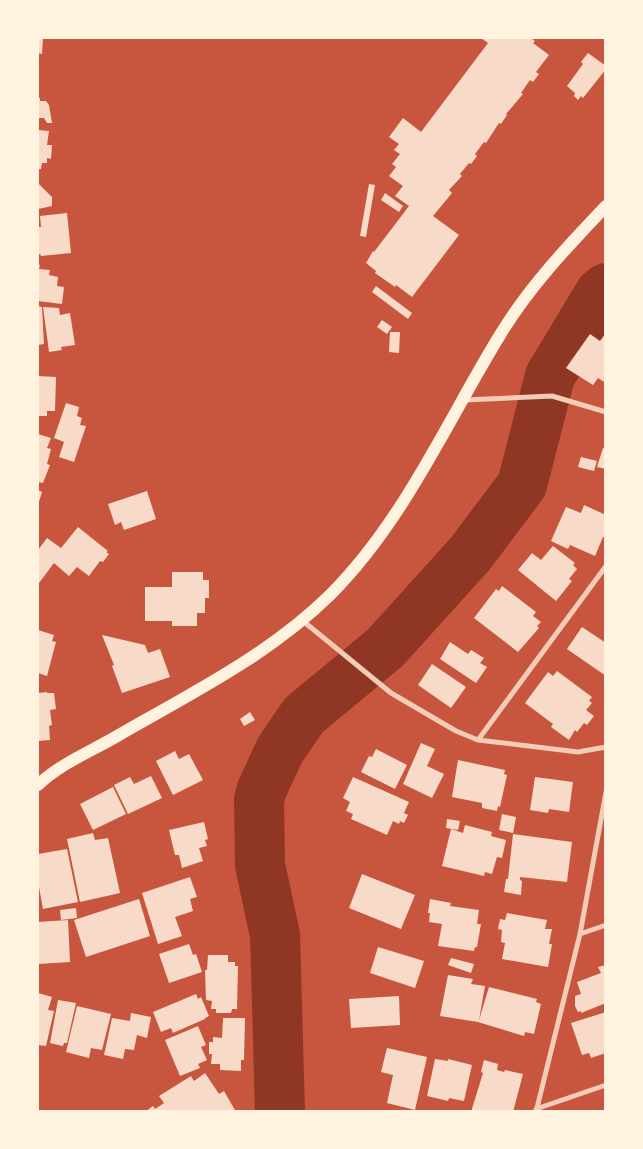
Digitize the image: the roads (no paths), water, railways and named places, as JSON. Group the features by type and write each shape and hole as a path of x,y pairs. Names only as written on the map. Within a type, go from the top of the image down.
{"main road":[{"path":"38,785 69,762 97,748 262,652 302,621 350,573 387,527 404,502 500,333 548,268 606,206"}],"street":[{"path":"462,400 552,396 606,412"},
{"path":"478,740 606,566"},
{"path":"302,621 391,693 456,731 478,740 578,752 606,747"},
{"path":"536,1110 580,934 606,792"},
{"path":"580,934 606,925"},
{"path":"536,1110 606,1085"}],"waterway":[{"path":"280,1112 275,935 260,865 259,800 262,789 280,750 304,715 385,648 470,554 522,485 550,376 600,293 606,288"}]}
